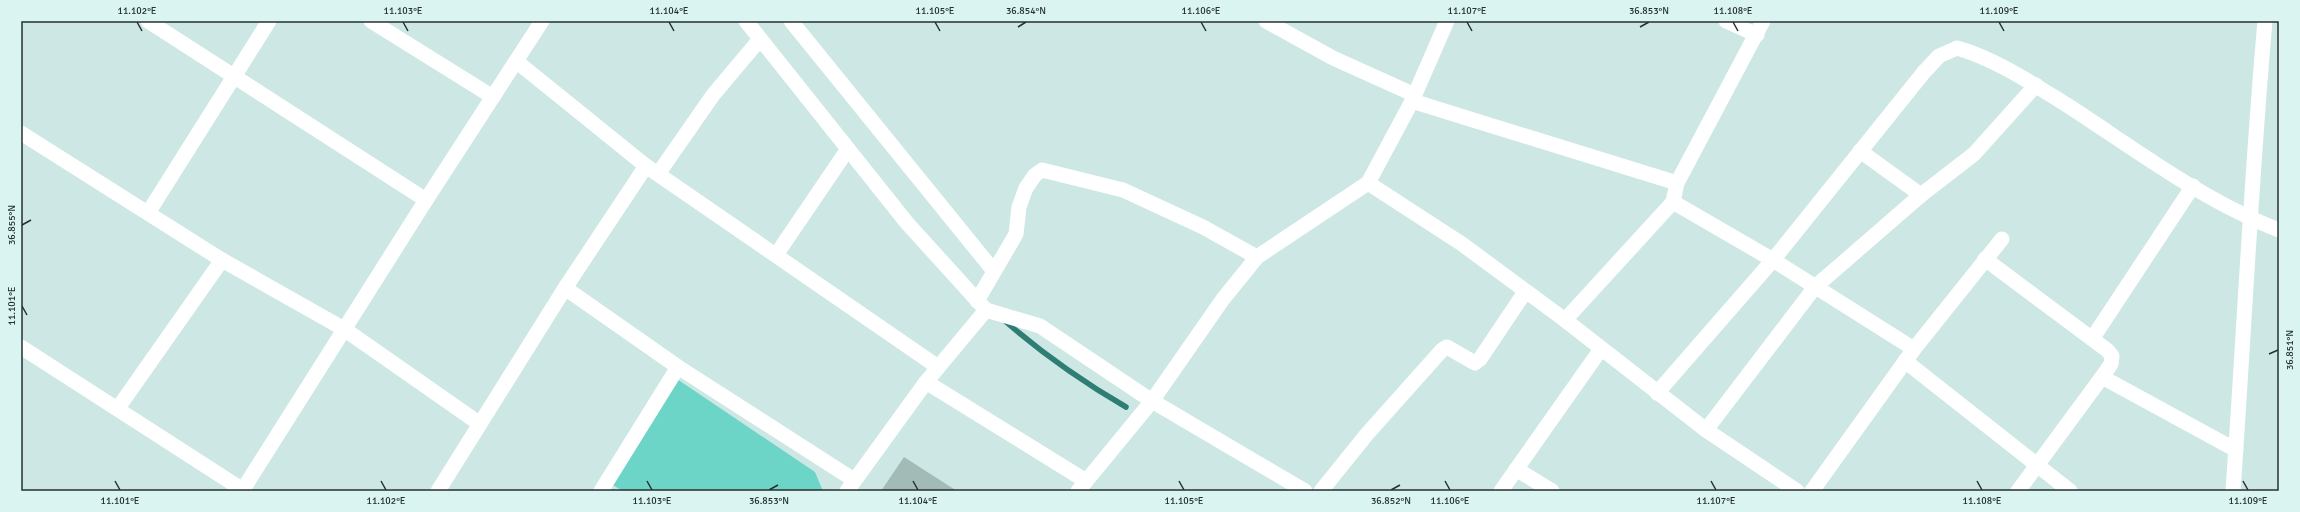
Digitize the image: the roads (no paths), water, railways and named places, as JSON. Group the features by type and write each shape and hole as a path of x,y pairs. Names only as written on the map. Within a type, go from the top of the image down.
{"street":[{"path":"148,21 426,200"},
{"path":"148,213 269,21"},
{"path":"372,21 494,97"},
{"path":"21,347 118,408 242,490 426,200 542,21"},
{"path":"746,21 907,223 982,305 1040,326 1285,486 1305,491"},
{"path":"791,21 993,270"},
{"path":"1266,21 1333,58 1414,98 1677,183"},
{"path":"926,382 1082,486 1152,400 1223,299 1257,257 1368,183 1414,98 1447,21"},
{"path":"1726,21 1757,35"},
{"path":"1565,320 1673,202 1677,183 1757,35 1763,21"},
{"path":"2233,491 2246,303 2249,219 2265,21"},
{"path":"438,491 565,288 652,170 760,39"},
{"path":"1657,392 1773,260 1924,72 1939,56 1957,48 1973,52 2036,86 2193,186 2249,219 2279,230"},
{"path":"516,61 652,170 938,367"},
{"path":"1706,430 1816,287 1921,195 1974,154 2036,86"},
{"path":"21,133 222,260 344,329 480,424"},
{"path":"776,255 848,149"},
{"path":"1860,151 1921,195"},
{"path":"565,288 851,485 982,305 993,270 1016,234 1019,207 1026,188 1035,175 1042,170 1123,190 1203,227 1257,257"},
{"path":"1368,183 1462,244 1525,292 1565,320 1706,430 1797,491"},
{"path":"2092,339 2193,186"},
{"path":"1673,202 1773,260 1914,349"},
{"path":"1812,491 1914,349 2002,239"},
{"path":"1986,259 2107,350 2112,356 2111,364 2102,377 2018,491"},
{"path":"118,408 222,260"},
{"path":"1321,491 1367,434 1442,350 1447,347 1475,363 1480,359 1525,292"},
{"path":"1501,491 1601,349"},
{"path":"1905,361 2036,466 2070,491"},
{"path":"601,491 678,367"},
{"path":"2102,377 2236,450"},
{"path":"1516,469 1552,491"}],"waterway":[{"path":"1005,321 1064,367 1094,388 1126,407"}]}
